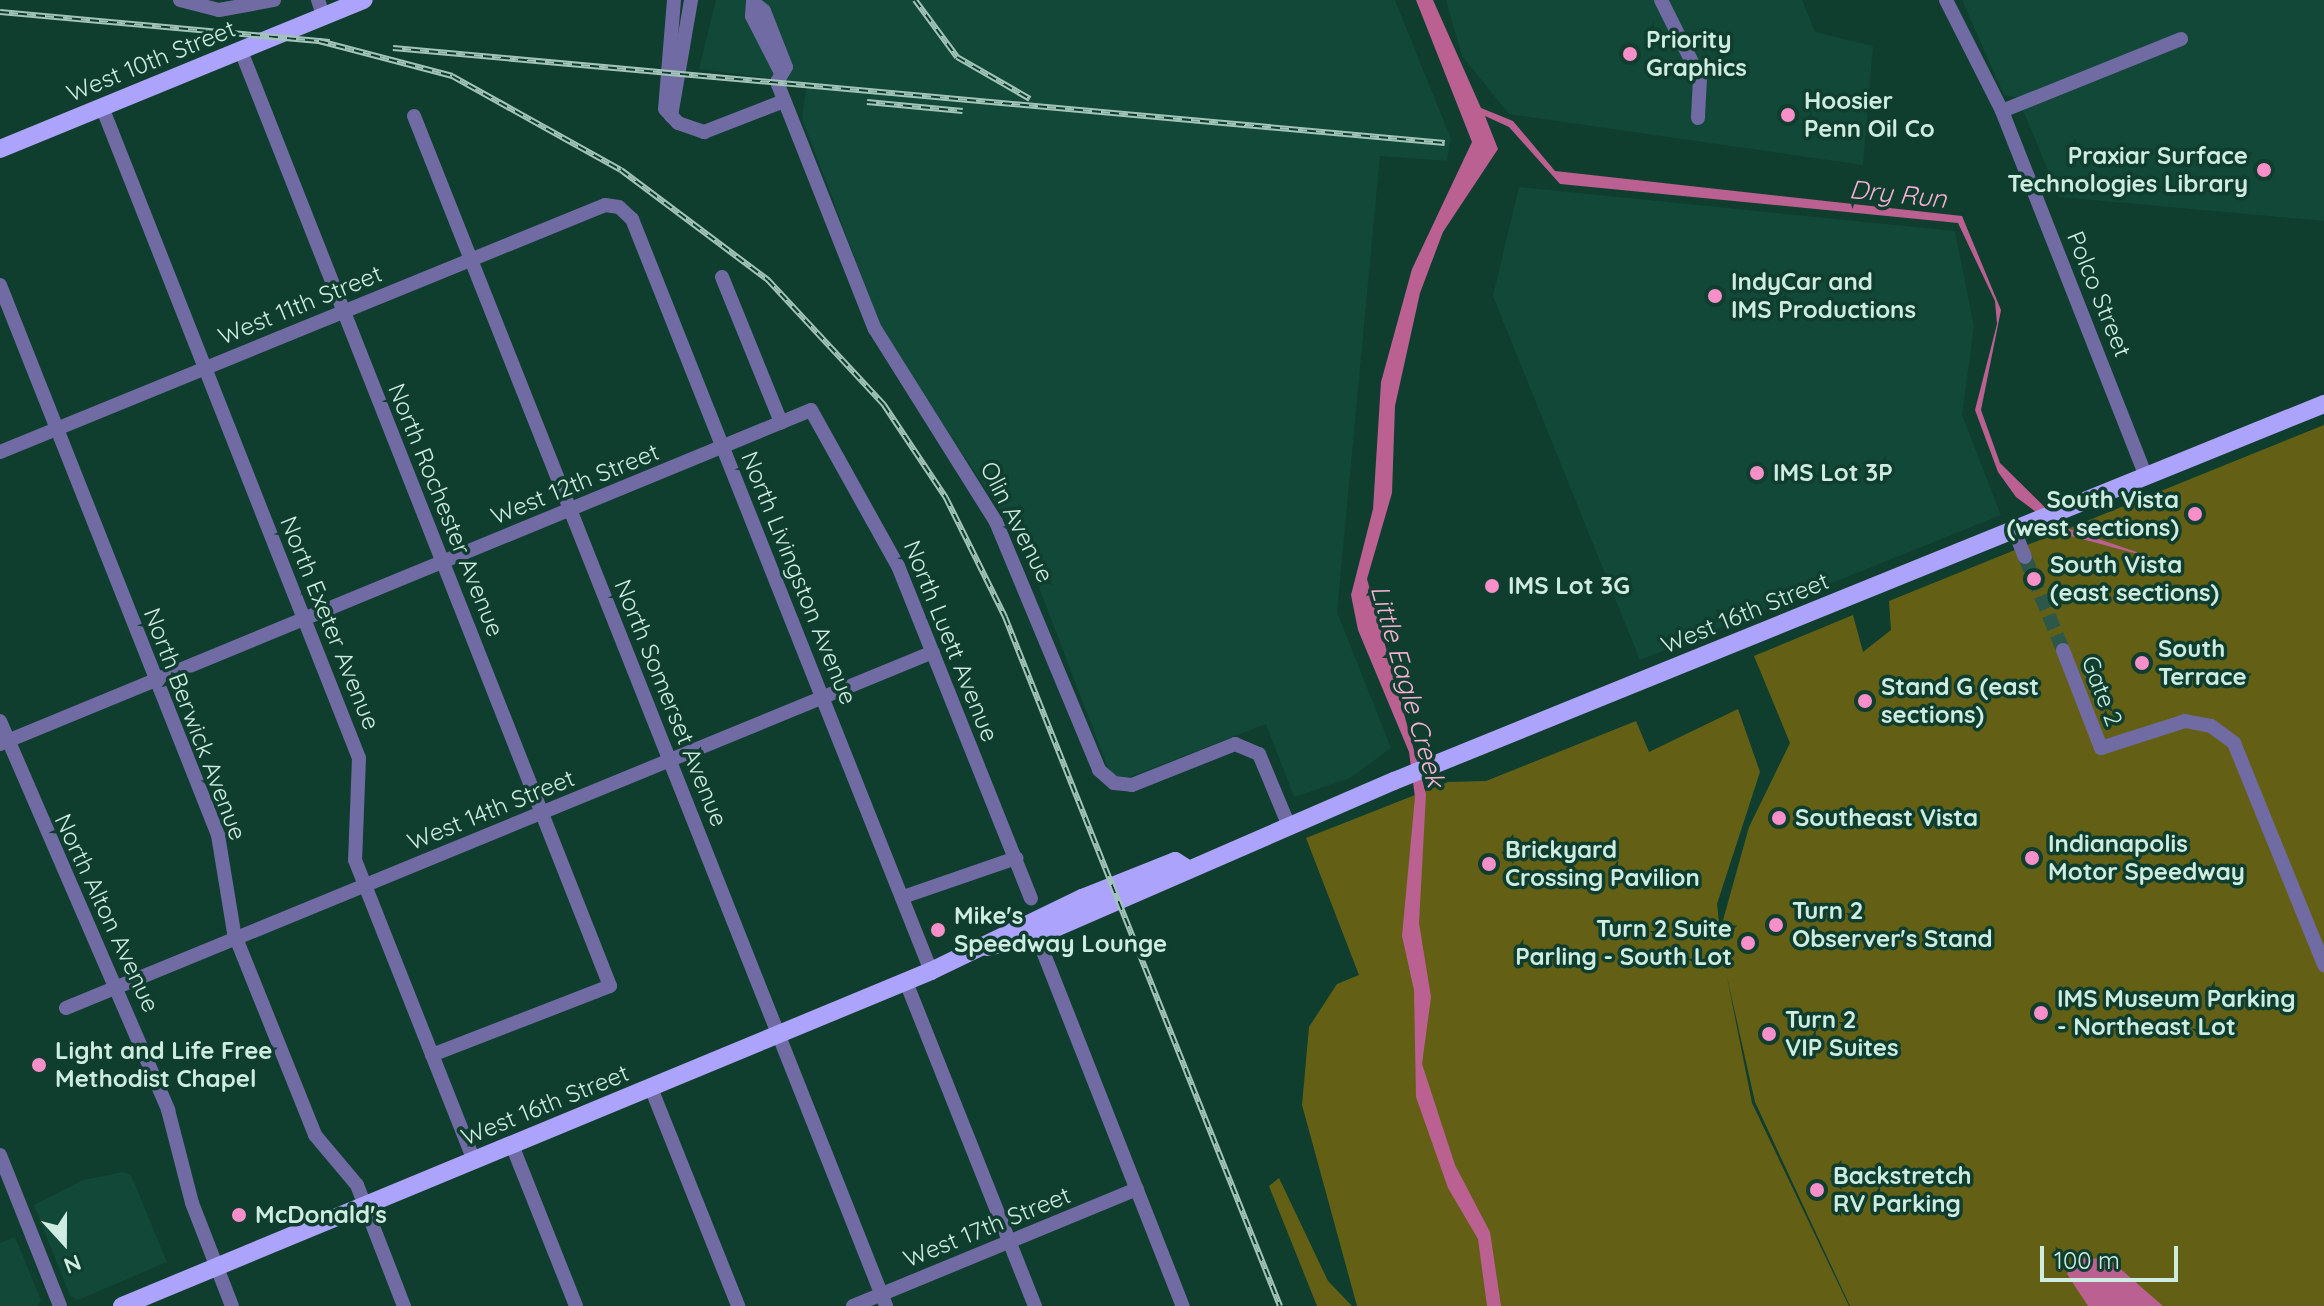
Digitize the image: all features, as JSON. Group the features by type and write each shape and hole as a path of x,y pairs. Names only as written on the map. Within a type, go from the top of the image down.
{"main road":[{"name":"West 10th Street","path":"0,149 241,51 321,8 364,0"},
{"name":"West 16th Street","path":"122,1306 987,947 1012,946 1180,877 1186,868 1394,781 2324,404"}],"street":[{"path":"180,0 219,10 274,0"},
{"path":"671,116 674,0"},
{"path":"671,116 691,0"},
{"path":"1661,0 1700,78 1698,118"},
{"name":"Polco Street","path":"1946,0 2002,111 2146,476"},
{"path":"2002,111 2181,39"},
{"name":"North Rochester Avenue","path":"241,51 610,986 432,1055"},
{"name":"Olin Avenue","path":"781,73 777,82 784,101 880,341 996,522 1103,775 1132,785 1235,744 1259,754 1289,826"},
{"path":"671,116 704,132 784,101"},
{"name":"North Exeter Avenue","path":"102,107 360,761 351,834 364,886 474,1160"},
{"name":"North Somerset Avenue","path":"414,116 884,1300"},
{"name":"West 11th Street","path":"0,452 471,259 617,206"},
{"name":"North Livingston Avenue","path":"617,206 632,219 931,971"},
{"path":"722,277 781,422"},
{"name":"North Berwick Avenue","path":"0,285 220,841 237,938 317,1139 352,1178 404,1306"},
{"name":"West 12th Street","path":"4,742 811,410"},
{"name":"North Luett Avenue","path":"811,410 884,537 1031,898"},
{"path":"2014,530 2025,557"},
{"name":"Gate 2","path":"2063,650 2101,748 2185,721 2227,735 2324,965"},
{"name":"West 14th Street","path":"66,1008 933,652"},
{"name":"North Alton Avenue","path":"0,721 4,742 63,881 119,987 168,1110 216,1267 232,1306"},
{"path":"903,897 1016,858"},
{"path":"1044,954 1183,1306"},
{"path":"906,982 1035,1306"},
{"path":"651,1088 738,1306"},
{"path":"512,1145 576,1306"},
{"path":"0,1155 60,1306"},
{"name":"West 17th Street","path":"853,1306 884,1300 1009,1242 1137,1189"}],"shaded area":[{"path":"716,0 1395,0 1451,139 1447,161 1380,156 1337,612 1391,748 1350,778 1294,797 1266,724 1124,779 1110,773 1022,543 884,335 802,118 807,83 699,69"},
{"path":"1416,0 1433,0 1481,108 1513,121 1555,171 1962,216 2001,310 1981,410 2000,463 2066,528 2160,560 2067,535 2016,497 1998,472 1975,410 1997,324 1995,301 1958,223 1560,184 1509,127 1485,116 1498,149 1443,232 1420,293 1395,406 1392,493 1367,579 1426,794 1419,923 1431,997 1422,1064 1455,1165 1490,1232 1501,1306 1487,1306 1478,1239 1448,1188 1416,1097 1414,990 1402,936 1415,797 1409,752 1358,630 1351,595 1373,509 1381,382 1412,269 1472,142"},
{"path":"1446,0 1802,0 1815,32 1873,46 1863,165 1509,114 1462,56"},
{"path":"1962,0 2324,0 2324,221 2059,197 2018,98 2004,95"},
{"path":"1519,187 1955,231 1974,326 1962,415 2001,515 1640,660 1493,296"},
{"name":"Indianapolis Motor Speedway","path":"2324,425 2324,1306 1850,1306 1755,1102 1727,977 1752,1103 1849,1306 1357,1306 1302,1105 1309,1027 1337,984 1359,975 1306,838 1448,782 1486,781 1636,721 1649,752 1738,709 1760,772 1717,904 1720,931 1749,827 1790,743 1754,656 1853,615 1863,652 1891,630 1889,601"},
{"path":"123,1172 131,1175 167,1262 78,1300 70,1296 34,1205 83,1180"},
{"path":"1279,1178 1328,1281 1352,1306 1317,1306 1269,1186"},
{"path":"15,1237 41,1300 38,1306 0,1306 0,1243"},
{"path":"2076,1258 2109,1259 2163,1306 2088,1306 2067,1274"}],"tunnel":[{"path":"2025,557 2063,650"}],"railway":[{"path":"915,0 957,57 1030,99"},
{"path":"0,12 330,42"},
{"path":"319,41 452,76 621,170 768,280 884,405 946,498 1005,617 1280,1306"},
{"path":"393,48 1445,143"},
{"path":"867,102 963,111"}],"place":[{"name":"Priority Graphics","path":"1630,54"},
{"name":"Hoosier Penn Oil Co","path":"1788,115"},
{"name":"Praxiar Surface Technologies Library","path":"2264,170"},
{"name":"IndyCar and IMS Productions","path":"1715,296"},
{"name":"IMS Lot 3P","path":"1757,473"},
{"name":"South Vista (west sections)","path":"2195,514"},
{"name":"South Vista (east sections)","path":"2034,579"},
{"name":"IMS Lot 3G","path":"1492,586"},
{"name":"South Terrace","path":"2142,663"},
{"name":"Stand G (east sections)","path":"1865,701"},
{"name":"Southeast Vista","path":"1779,818"},
{"name":"Indianapolis Motor Speedway","path":"2032,858"},
{"name":"Brickyard Crossing Pavilion","path":"1489,864"},
{"name":"Turn 2 Observer's Stand","path":"1776,925"},
{"name":"Mike's Speedway Lounge","path":"938,930"},
{"name":"Turn 2 Suite Parling - South Lot","path":"1748,943"},
{"name":"IMS Museum Parking - Northeast Lot","path":"2041,1013"},
{"name":"Turn 2 VIP Suites","path":"1769,1034"},
{"name":"Light and Life Free Methodist Chapel","path":"39,1065"},
{"name":"Backstretch RV Parking","path":"1817,1190"},
{"name":"McDonald's","path":"239,1215"}],"water label":[{"name":"Dry Run","path":"1898,194"},
{"name":"Little Eagle Creek","path":"1408,686"}]}
